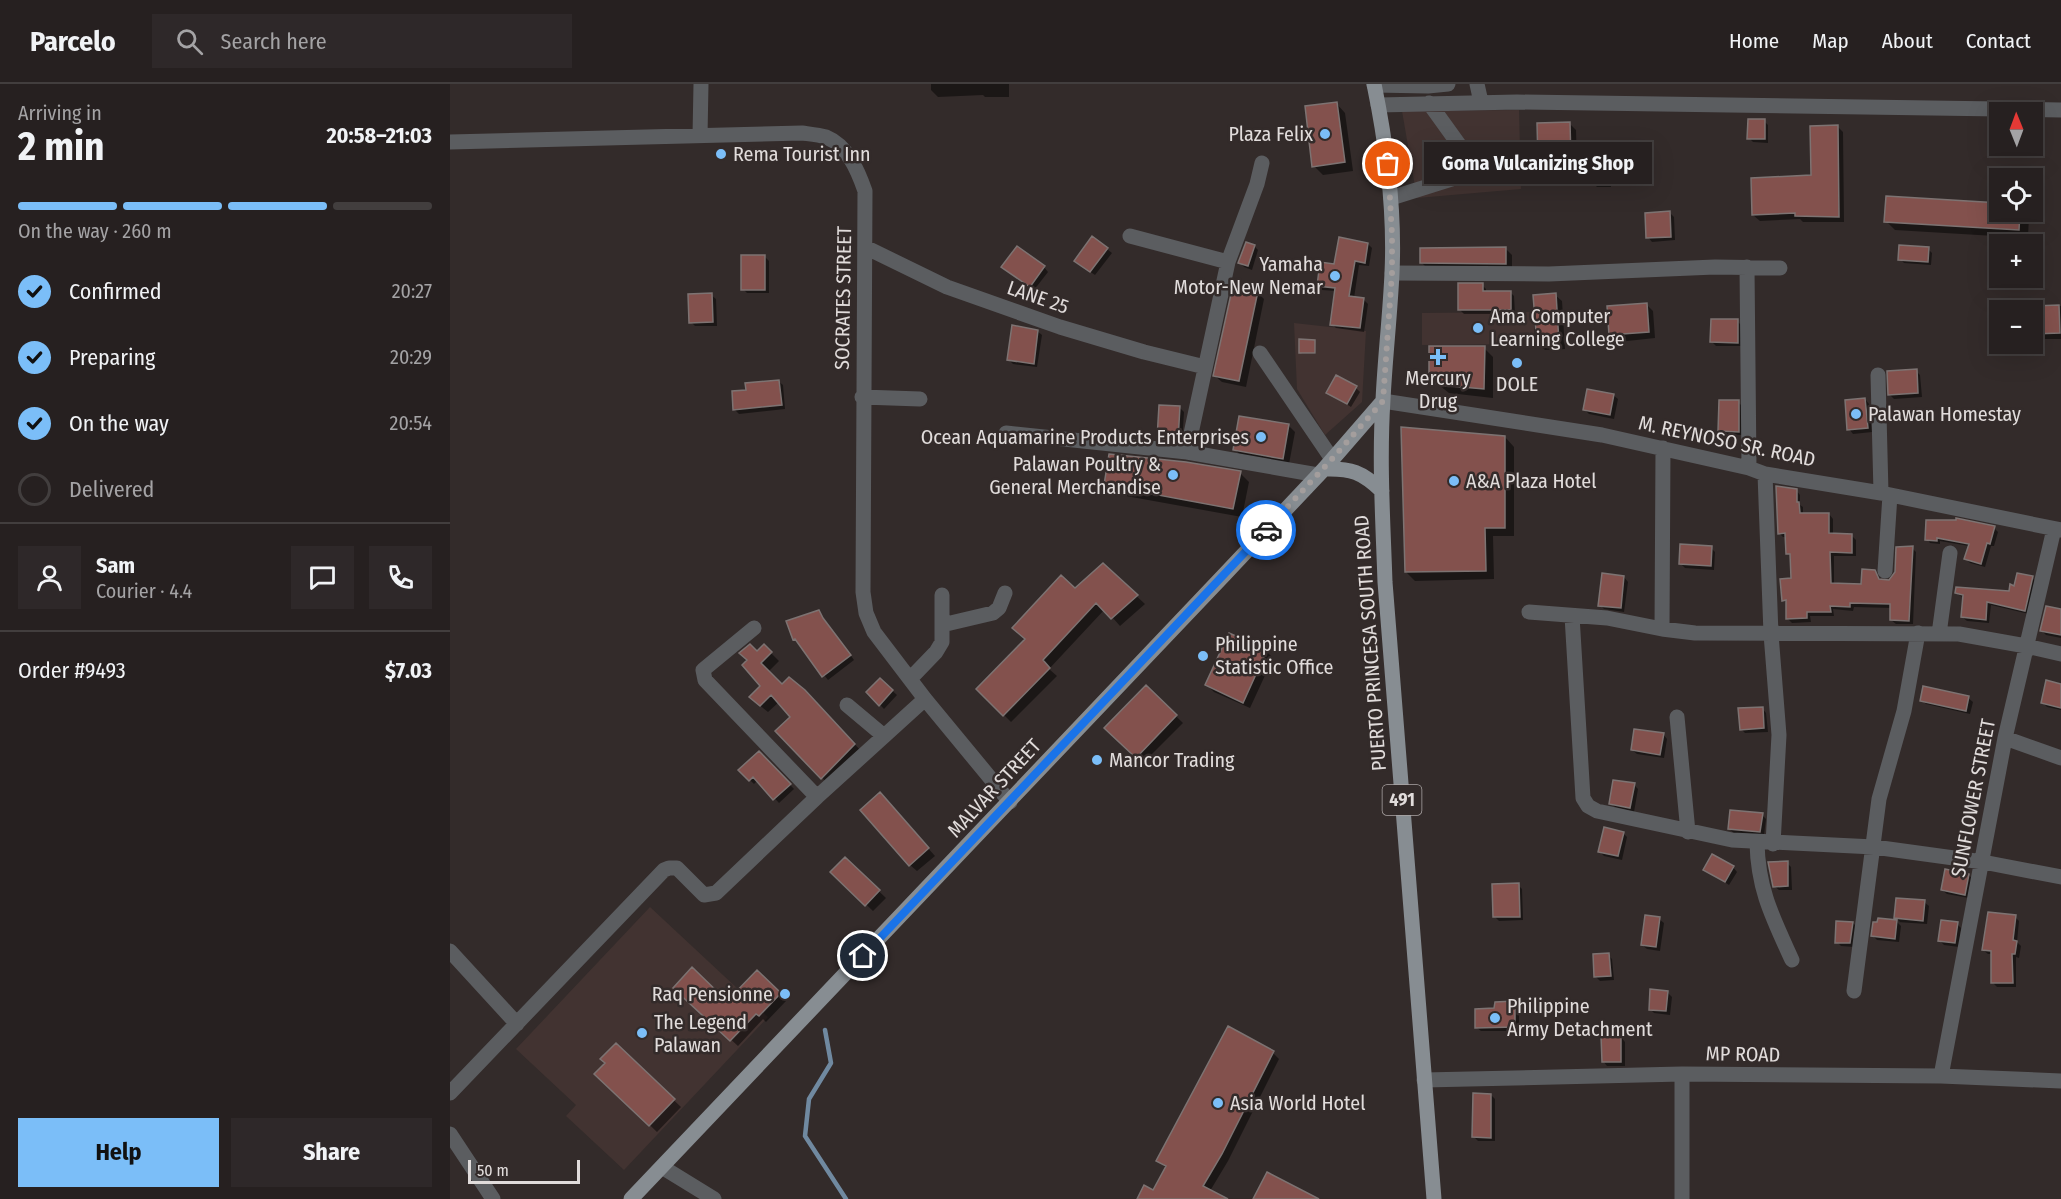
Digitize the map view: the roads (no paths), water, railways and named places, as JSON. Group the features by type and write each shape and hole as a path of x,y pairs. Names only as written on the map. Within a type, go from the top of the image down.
{"main road":[{"name":"PUERTO PRINCESA SOUTH ROAD","path":"1374,85 1386,146 1391,198 1392,273 1383,401 1382,491 1389,632 1434,1199"},
{"name":"MALVAR STREET","path":"631,1199 1011,802 1325,468 1383,401"},
{"path":"1325,468 1348,469 1370,480 1382,491"}],"street":[{"path":"700,136 701,84"},
{"path":"1374,85 1448,84"},
{"path":"1477,84 1481,102"},
{"path":"1378,105 1481,102 2061,110"},
{"path":"1391,198 1461,176 1467,172 1469,163 1466,153 1430,104"},
{"name":"SOCRATES STREET","path":"450,142 802,133 827,138 848,154 865,191 862,592 866,613 874,632 925,699 1011,802"},
{"path":"1187,452 1228,262 1262,163"},
{"path":"1130,236 1228,262"},
{"name":"LANE 25","path":"865,247 947,287 1049,323 1144,352 1205,367"},
{"path":"1392,273 1549,274 1747,267 1780,268"},
{"path":"1747,267 1749,468"},
{"path":"1260,353 1325,468"},
{"path":"1878,375 1886,494 1885,571"},
{"path":"862,397 920,399"},
{"name":"M. REYNOSO SR. ROAD","path":"1383,401 1602,435 1749,468 1765,474 1886,494 2057,529"},
{"path":"1006,433 1325,468"},
{"path":"1662,629 1663,448"},
{"path":"1765,474 1771,634 1779,735 1773,843"},
{"name":"SUNFLOWER STREET","path":"1941,1077 2005,738 2026,646 2057,529"},
{"path":"1939,634 1950,553"},
{"path":"942,625 993,613 999,608 1005,593"},
{"path":"910,679 936,652 942,642 942,595"},
{"path":"1528,612 1629,621 1662,629 1695,633 1959,634 2061,654"},
{"path":"1572,616 1583,798 1597,811 1688,832 1757,843 1874,848 1983,862 2061,877"},
{"path":"754,628 703,670 705,680 817,797"},
{"path":"1854,991 1879,799 1904,711 1918,633"},
{"path":"450,1093 664,870 677,868 704,895 716,893 925,699"},
{"path":"847,705 884,736"},
{"path":"1677,717 1688,832"},
{"path":"2005,738 2061,758"},
{"path":"1757,843 1762,892 1792,960"},
{"path":"450,951 517,1024"},
{"path":"1682,1074 1682,1199"},
{"name":"MP ROAD","path":"1424,1080 1682,1074 2061,1081"},
{"path":"450,1134 493,1199"},
{"path":"662,1167 714,1199"}],"waterway":[{"path":"825,1030 831,1063 809,1099 805,1136 846,1199"}],"place":[{"name":"Plaza Felix","path":"1325,134"},
{"name":"Rema Tourist Inn","path":"721,154"},
{"name":"Goma Vulcanizing Shop","path":"1388,164"},
{"name":"Yamaha Motor-New Nemar","path":"1335,276"},
{"name":"Ama Computer Learning College","path":"1478,328"},
{"name":"Mercury Drug","path":"1438,357"},
{"name":"DOLE","path":"1517,363"},
{"name":"Palawan Homestay","path":"1856,414"},
{"name":"Ocean Aquamarine Products Enterprises","path":"1261,437"},
{"name":"Palawan Poultry & General Merchandise","path":"1173,475"},
{"name":"A&A Plaza Hotel","path":"1454,481"},
{"name":"Philippine Statistic Office","path":"1203,656"},
{"name":"Mancor Trading","path":"1097,760"},
{"name":"Raq Pensionne","path":"785,994"},
{"name":"Philippine Army Detachment","path":"1495,1018"},
{"name":"The Legend Palawan","path":"642,1033"},
{"name":"Asia World Hotel","path":"1218,1103"}]}
